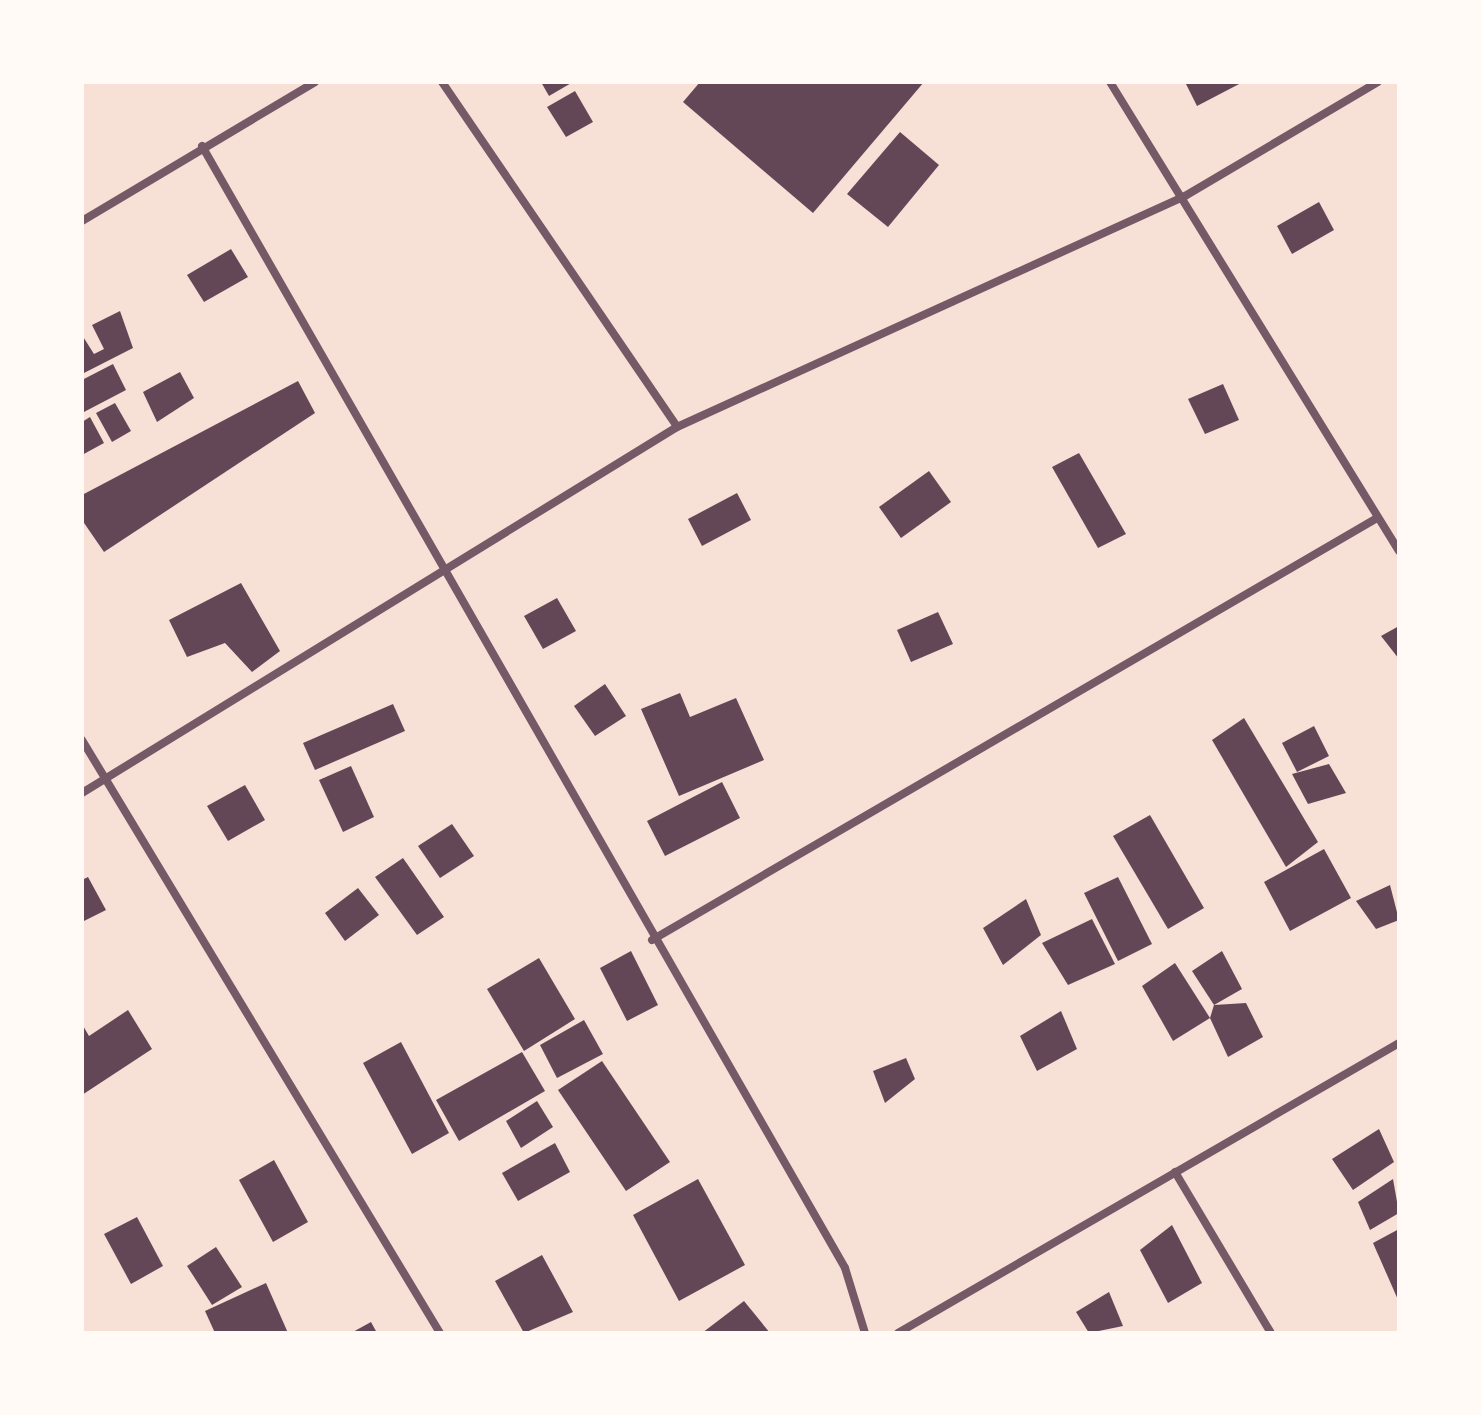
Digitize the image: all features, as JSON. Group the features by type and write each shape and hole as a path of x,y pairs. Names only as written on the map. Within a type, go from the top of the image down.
{"street":[{"path":"82,221 202,146 315,82"},
{"path":"442,82 677,427"},
{"path":"1110,82 1185,196 1399,551"},
{"path":"82,793 677,427 1185,196 1378,82"},
{"path":"202,146 447,569 652,940 845,1268 865,1333"},
{"path":"652,940 1377,518"},
{"path":"82,740 440,1333"},
{"path":"898,1333 1399,1043"},
{"path":"1175,1172 1271,1333"}],"building":[{"path":"541,82 573,82 549,96"},
{"path":"700,82 924,82 813,213 683,102"},
{"path":"1185,82 1243,82 1197,106"},
{"path":"575,91 593,122 566,137 547,107"},
{"path":"900,132 939,165 888,227 847,194"},
{"path":"1319,202 1334,230 1292,254 1277,226"},
{"path":"231,249 248,277 204,302 187,275"},
{"path":"120,311 133,348 82,374 82,335 94,354 104,349 92,325"},
{"path":"113,364 126,390 82,413 82,380"},
{"path":"180,372 194,398 157,422 143,392"},
{"path":"298,381 315,413 104,552 82,520 82,495"},
{"path":"1223,384 1239,420 1205,434 1188,399"},
{"path":"115,403 131,431 112,442 96,413"},
{"path":"90,417 104,443 82,455 82,422"},
{"path":"1079,453 1126,534 1098,548 1052,467"},
{"path":"929,471 951,502 901,538 879,507"},
{"path":"737,493 751,520 702,546 688,519"},
{"path":"241,583 280,651 252,672 225,643 187,657 169,620"},
{"path":"557,598 576,631 543,649 524,616"},
{"path":"938,612 953,644 911,662 897,630"},
{"path":"1399,626 1399,659 1381,636"},
{"path":"605,684 626,716 595,736 574,706"},
{"path":"680,693 690,717 736,698 764,760 679,796 641,709"},
{"path":"393,704 405,731 315,770 303,743"},
{"path":"1244,718 1318,842 1286,867 1212,740"},
{"path":"1314,726 1329,756 1297,772 1282,743"},
{"path":"1329,764 1346,793 1308,804 1292,774"},
{"path":"351,766 374,817 343,832 319,780"},
{"path":"722,782 740,818 665,856 647,821"},
{"path":"245,785 265,820 228,841 207,806"},
{"path":"1150,815 1204,908 1168,929 1113,836"},
{"path":"452,824 474,856 440,878 418,846"},
{"path":"1324,849 1351,898 1290,931 1264,882"},
{"path":"403,858 444,917 417,935 375,877"},
{"path":"88,877 106,910 82,922 82,880"},
{"path":"1118,877 1152,944 1118,961 1084,893"},
{"path":"1390,885 1399,920 1376,929 1356,901"},
{"path":"358,888 379,915 345,941 325,913"},
{"path":"1026,899 1041,935 1003,965 983,928"},
{"path":"1092,919 1115,964 1068,985 1042,943"},
{"path":"631,951 658,1005 627,1021 600,968"},
{"path":"1222,951 1242,989 1214,1005 1192,971"},
{"path":"539,958 575,1019 524,1051 487,989"},
{"path":"1175,963 1210,1018 1173,1041 1142,986"},
{"path":"1246,1003 1263,1037 1228,1057 1210,1018 1214,1005"},
{"path":"128,1010 152,1049 82,1095 82,1024 89,1036"},
{"path":"1061,1011 1077,1049 1037,1071 1020,1036"},
{"path":"584,1020 603,1054 557,1078 540,1045"},
{"path":"401,1042 449,1133 412,1154 363,1063"},
{"path":"522,1052 545,1091 459,1141 436,1100"},
{"path":"906,1058 915,1079 885,1103 873,1071"},
{"path":"602,1061 670,1162 626,1191 558,1090"},
{"path":"537,1101 553,1127 521,1148 506,1121"},
{"path":"1379,1129 1394,1162 1353,1190 1332,1159"},
{"path":"555,1143 570,1172 518,1201 502,1173"},
{"path":"274,1160 308,1222 273,1242 239,1180"},
{"path":"698,1179 745,1265 679,1301 633,1215"},
{"path":"1393,1179 1399,1213 1370,1230 1358,1202"},
{"path":"137,1217 163,1266 131,1284 104,1234"},
{"path":"1172,1225 1202,1283 1168,1303 1140,1250"},
{"path":"1399,1229 1399,1302 1373,1243"},
{"path":"216,1247 242,1287 212,1305 187,1266"},
{"path":"542,1255 573,1312 524,1333 495,1281"},
{"path":"266,1283 288,1333 215,1333 205,1311"},
{"path":"1109,1292 1123,1326 1089,1333 1076,1312"},
{"path":"744,1301 770,1333 702,1333"},
{"path":"371,1322 377,1333 351,1333"}]}
